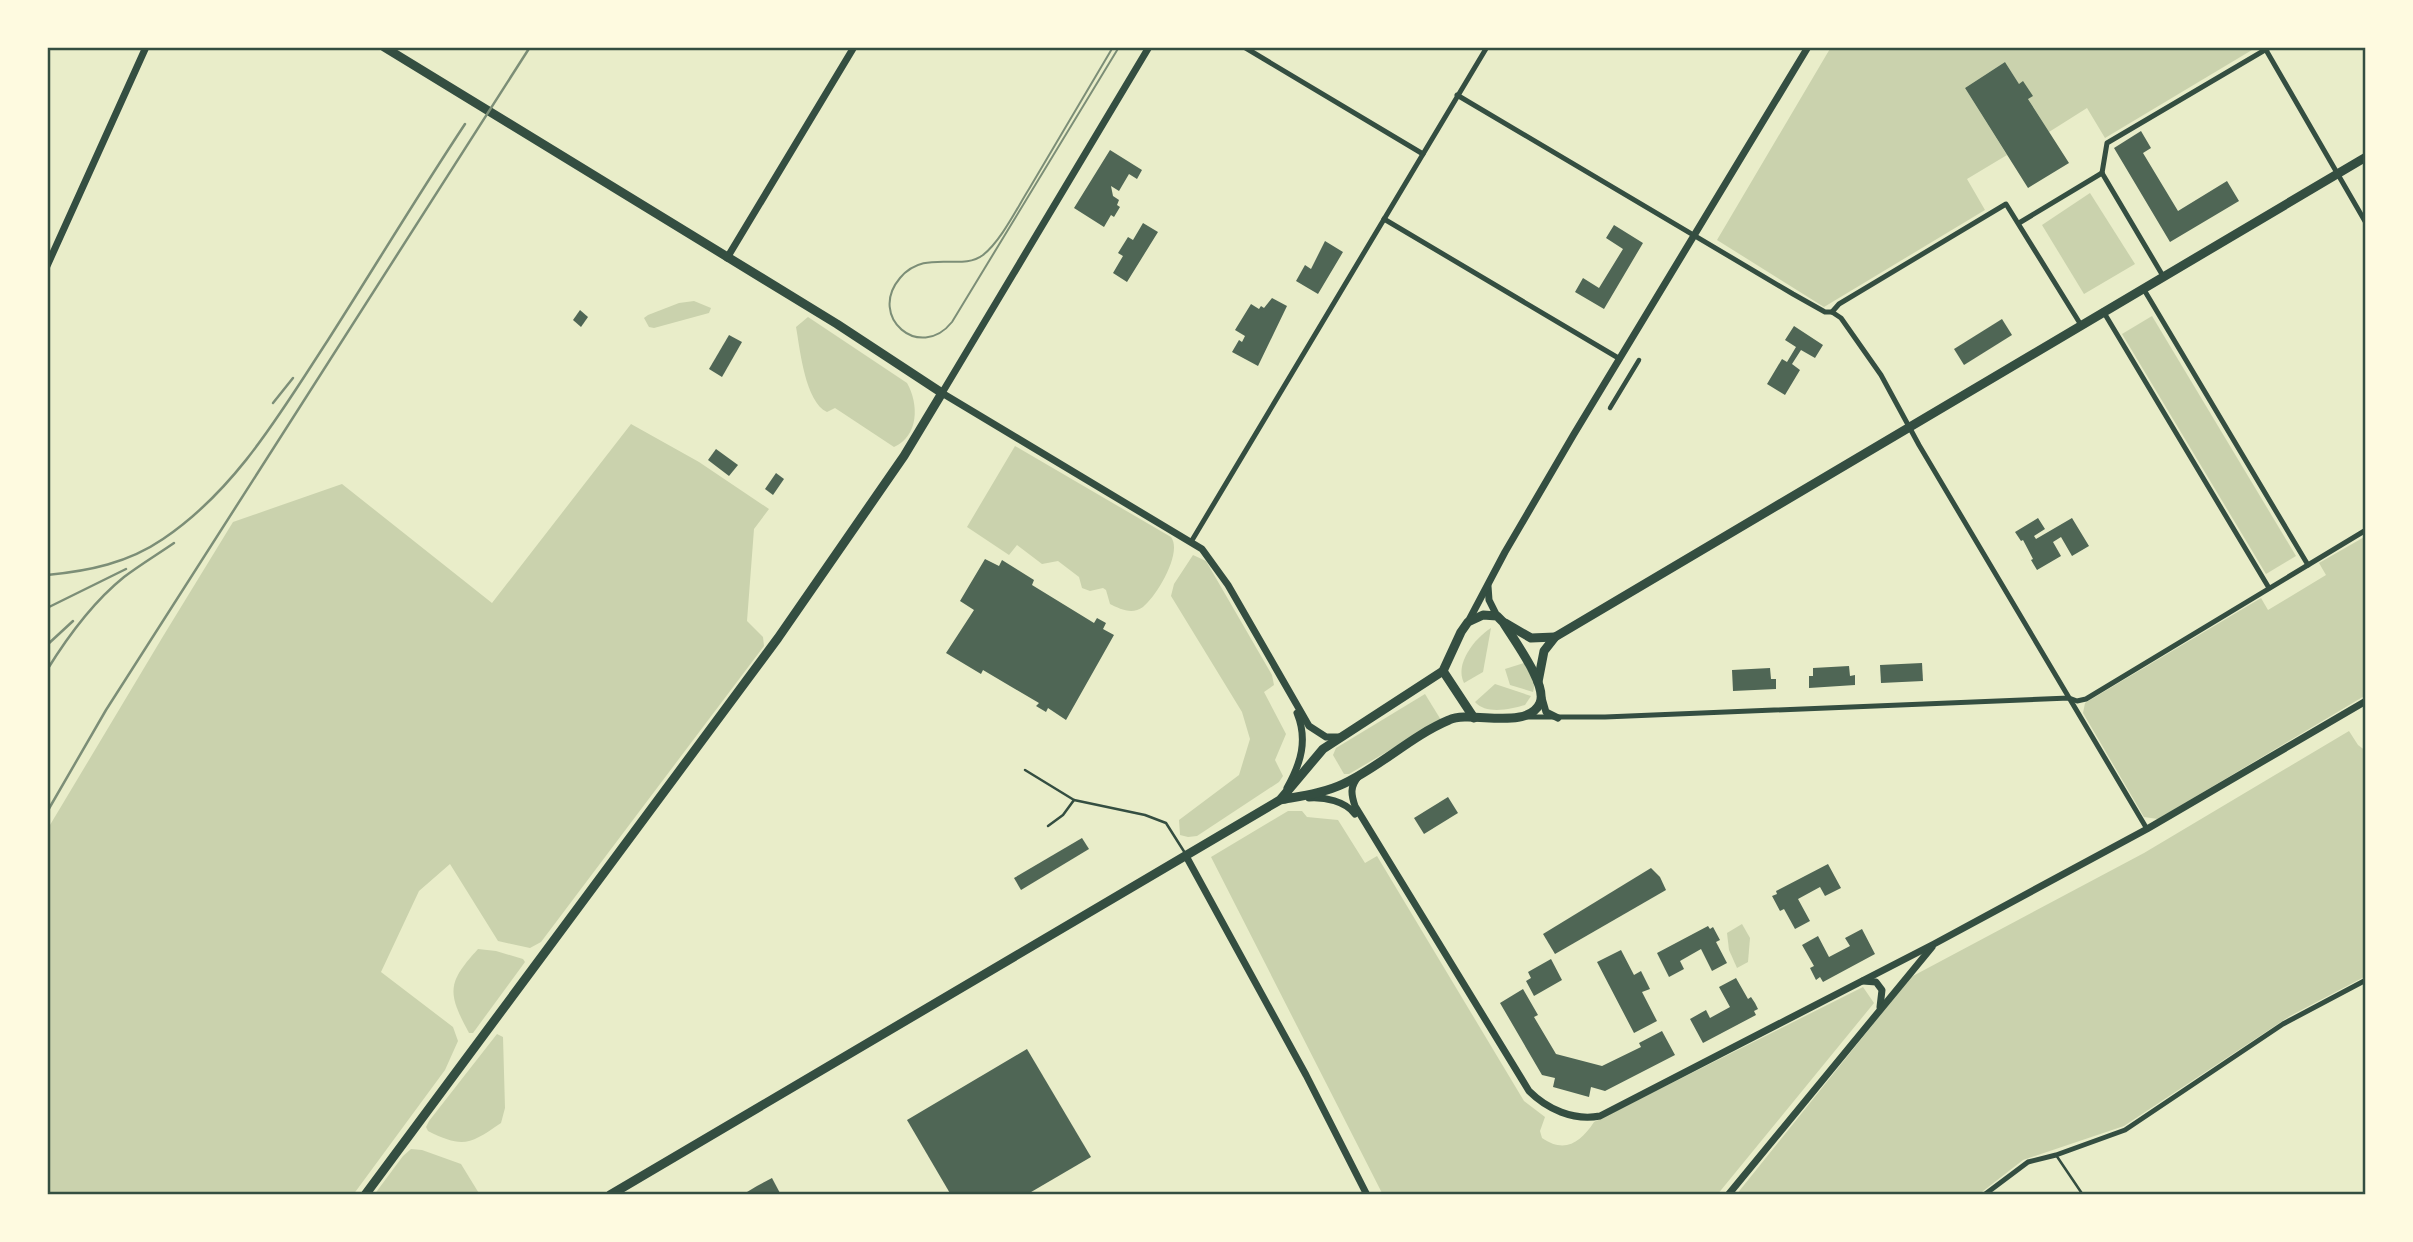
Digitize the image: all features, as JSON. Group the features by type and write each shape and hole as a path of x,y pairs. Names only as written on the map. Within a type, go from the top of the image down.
{"main road":[{"path":"365,1195 778,638 904,456 942,393 830,320 384,47"},
{"path":"1538,684 1544,651 1555,638 2366,157"},
{"path":"610,1195 1280,800 1323,748 1443,671 1468,622 1483,615 1500,619 1531,638 1555,638"},
{"path":"1280,800 1343,784 1451,718 1524,717 1538,708 1542,698 1538,684 1500,619"},
{"path":"1443,671 1474,718"}],"street":[{"path":"47,266 146,47"},
{"path":"727,258 854,47"},
{"path":"1149,47 942,393 1202,549 1211,559 1309,726 1326,737 1340,737"},
{"path":"1244,47 1423,154"},
{"path":"1191,542 1487,47"},
{"path":"1468,622 1527,515 1808,47"},
{"path":"2163,275 2102,173 2107,143 2268,48 2366,223"},
{"path":"1457,96 1825,312 1832,312 1841,318 1871,358 1909,428 2147,829"},
{"path":"2019,223 2102,173"},
{"path":"1832,312 1839,304 2006,204 2081,325"},
{"path":"1384,219 1620,359"},
{"path":"2143,287 2308,565"},
{"path":"2103,311 2269,589"},
{"path":"1610,408 1639,360"},
{"path":"1524,717 1558,718 2069,698 2077,701 2086,699 2366,530"},
{"path":"1488,585 1489,600 1500,619"},
{"path":"1280,800 1298,768 1303,741 1300,720 1287,690"},
{"path":"1542,698 1546,712 1558,718"},
{"path":"1361,773 1353,784 1355,806 1529,1091 1541,1103 1587,1118 1600,1116 1934,944 2147,829 2366,701"},
{"path":"1280,800 1312,797 1340,803 1351,809 1376,840"},
{"path":"1186,856 1306,1075 1367,1195"},
{"path":"1728,1195 1934,944"},
{"path":"1984,1195 2028,1162 2056,1155 2125,1130 2283,1024 2366,980"},
{"path":"1862,981 1876,982 1882,990 1880,1008"}],"lane":[{"path":"1024,770 1074,800 1145,815 1166,823 1186,856"},
{"path":"1048,826 1063,815 1074,800"},
{"path":"2056,1155 2083,1195"}],"green space":[{"path":"1831,47 2257,47 2105,138 2087,108 2049,132 2005,62 1965,88 2007,155 1967,179 1985,210 1824,307 1717,240"},
{"path":"2090,193 2135,264 2084,294 2042,225"},
{"path":"694,301 711,308 709,313 654,328 649,327 644,318 679,303"},
{"path":"2152,316 2296,556 2266,574 2122,334"},
{"path":"808,317 907,383 915,410 912,427 902,442 894,447 835,408 827,412 813,398 805,374 796,327"},
{"path":"631,424 699,462 769,509 754,529 747,621 763,637 764,646 541,942 530,948 498,941 450,864 419,891 381,972 453,1027 458,1041 445,1070 353,1195 47,1195 47,830 233,522 342,484 492,603"},
{"path":"1015,446 1171,537 1174,553 1171,564 1161,585 1143,607 1130,611 1114,606 1110,604 1106,590 1103,588 1090,591 1082,588 1079,577 1058,561 1042,564 1017,545 1009,555 967,527"},
{"path":"2366,536 2366,695 2158,819 2144,817 2083,713 2085,703 2261,598 2268,610 2326,575 2319,563"},
{"path":"1193,555 1206,561 1272,675 1274,685 1264,692 1286,734 1275,760 1283,776 1279,782 1197,836 1188,837 1180,835 1179,820 1239,775 1250,739 1242,712 1171,596 1174,584"},
{"path":"1491,628 1483,672 1464,683 1464,660 1473,645"},
{"path":"1524,663 1535,683 1533,692 1510,685 1505,669"},
{"path":"1495,684 1531,696 1525,705 1485,709 1475,702"},
{"path":"1425,694 1441,720 1349,774 1344,774 1333,755 1336,748"},
{"path":"2349,731 2358,745 2366,751 2366,976 2290,1016 2124,1126 2023,1160 1978,1195 1736,1195 1911,977 2144,853"},
{"path":"1288,811 1302,811 1307,817 1338,820 1365,863 1377,856 1524,1101 1545,1117 1540,1131 1542,1138 1550,1143 1572,1143 1584,1135 1594,1122 1863,987 1874,1003 1717,1195 1383,1195 1211,857"},
{"path":"1742,924 1750,938 1748,962 1737,968 1729,950 1727,933"},
{"path":"478,949 496,951 525,962 473,1033 469,1033 457,1007 454,988 460,971"},
{"path":"497,1034 503,1037 505,1108 501,1123 482,1136 466,1142 450,1140 428,1131 426,1127 429,1121"},
{"path":"411,1149 422,1150 461,1164 480,1195 374,1195"}],"building":[{"path":"2005,62 2019,84 2023,81 2033,96 2028,99 2069,163 2028,188 1965,88"},
{"path":"2141,131 2151,148 2143,153 2178,211 2227,181 2239,201 2170,242 2114,148"},
{"path":"1110,150 1142,170 1137,179 1129,174 1119,191 1111,186 1113,196 1119,200 1117,205 1120,207 1104,227 1074,208"},
{"path":"1143,223 1158,232 1127,282 1113,273 1123,256 1118,253 1128,237 1133,240"},
{"path":"1614,225 1643,243 1604,309 1575,292 1583,278 1599,288 1623,249 1606,238"},
{"path":"1325,241 1343,252 1318,294 1296,281 1305,265 1311,269"},
{"path":"1272,298 1287,306 1258,366 1232,352 1239,340 1242,342 1245,336 1235,330 1251,304 1259,309 1261,306 1264,308"},
{"path":"580,310 588,317 581,327 573,320"},
{"path":"2002,319 2012,335 1964,365 1954,349"},
{"path":"1794,326 1823,345 1815,358 1801,350 1792,364 1800,370 1785,395 1767,384 1782,359 1787,362 1796,347 1785,340"},
{"path":"729,335 742,342 722,377 709,369"},
{"path":"716,449 738,465 729,476 708,460"},
{"path":"776,473 784,479 773,495 765,489"},
{"path":"2038,518 2045,529 2034,536 2036,539 2072,518 2089,546 2072,556 2061,537 2053,542 2061,556 2037,570 2023,540 2021,541 2015,532"},
{"path":"985,559 999,566 1002,560 1034,580 1032,585 1094,623 1097,618 1106,623 1103,629 1114,635 1066,720 1048,708 1046,712 1036,706 1039,703 983,670 981,674 946,653 974,610 960,601"},
{"path":"1922,663 1923,681 1881,683 1880,665"},
{"path":"1849,666 1850,676 1855,675 1855,685 1809,688 1809,676 1813,676 1813,668"},
{"path":"1770,668 1771,679 1776,679 1776,689 1733,691 1732,670"},
{"path":"1448,797 1458,813 1424,834 1414,818"},
{"path":"1082,838 1089,849 1021,890 1014,878"},
{"path":"1828,864 1841,888 1825,896 1820,887 1798,899 1810,921 1795,929 1784,909 1780,911 1772,896 1777,894 1776,891"},
{"path":"1651,868 1660,877 1666,890 1555,954 1543,934"},
{"path":"1708,926 1710,929 1713,927 1720,940 1716,942 1727,963 1712,971 1701,949 1680,961 1684,969 1669,977 1657,953"},
{"path":"1862,929 1875,954 1823,982 1820,977 1816,980 1810,968 1814,966 1802,945 1818,936 1829,957 1850,946 1845,938"},
{"path":"1621,950 1634,975 1641,971 1650,989 1642,992 1657,1021 1634,1033 1597,962"},
{"path":"1551,959 1562,980 1534,996 1526,981 1531,978 1528,972"},
{"path":"1736,978 1748,999 1751,997 1755,1003 1758,1009 1754,1011 1756,1015 1703,1043 1690,1019 1706,1010 1710,1018 1730,1007 1719,987"},
{"path":"1523,989 1538,1015 1534,1017 1556,1054 1602,1066 1641,1047 1639,1043 1662,1031 1675,1055 1605,1091 1591,1087 1589,1097 1553,1087 1555,1078 1542,1075 1500,1003"},
{"path":"1027,1049 1091,1157 1026,1195 951,1195 907,1120"},
{"path":"772,1178 781,1195 742,1195 757,1186"}],"tram line":[{"path":"1113,47 1008,224 990,249 974,260 920,264 900,278 891,293 890,307 894,320 902,330 913,336 926,337 939,333 952,322 1119,47"}],"railway":[{"path":"47,812 106,710 530,47"},
{"path":"47,575 93,568 136,554 163,539 213,497 274,422 465,124"},
{"path":"273,403 293,378"},
{"path":"47,670 72,632 102,597 124,577 174,543"},
{"path":"47,608 126,569"},
{"path":"47,645 73,621"}]}
